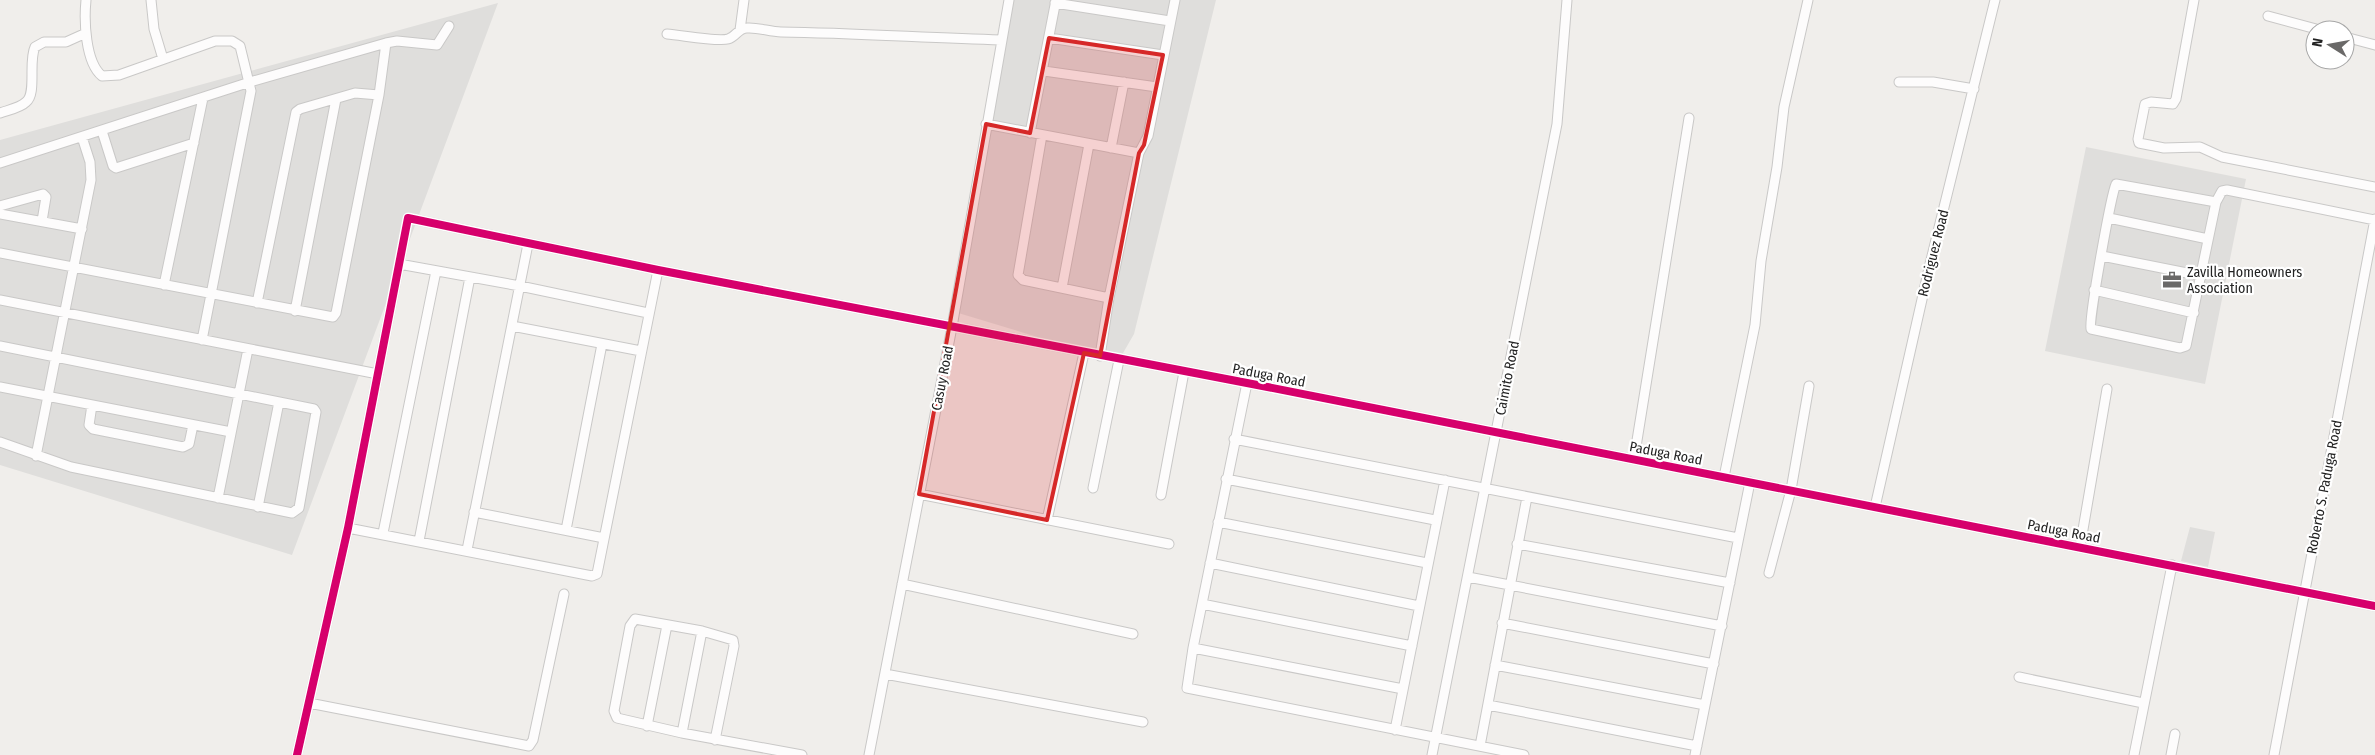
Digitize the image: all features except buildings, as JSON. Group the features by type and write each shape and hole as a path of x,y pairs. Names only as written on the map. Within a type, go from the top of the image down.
{"street":[{"path":"86,0 86,33 95,68 102,76 118,75 215,41 232,41 240,46 250,82 250,96 202,340"},
{"path":"151,0 154,29 163,59"},
{"path":"740,30 744,0"},
{"name":"Casuy Road","path":"869,755 952,327 1009,0"},
{"path":"1100,356 1109,298 1139,153 1147,141 1175,0"},
{"name":"Caimito Road","path":"1432,755 1557,124 1567,0"},
{"path":"1724,476 1755,325 1761,261 1777,167 1784,107 1808,0"},
{"name":"Rodriguez Road","path":"1875,507 1930,264 1995,0"},
{"path":"2194,0 2176,99 2173,104 2151,102 2145,104 2138,139 2139,143 2164,148 2200,147 2222,157 2375,187"},
{"path":"1030,133 1044,71 1055,2 1170,21"},
{"path":"2268,16 2305,26"},
{"path":"0,163 250,82 386,43 398,41 437,45 449,26"},
{"path":"667,34 722,40 732,37 740,30 750,28 776,32 1001,40"},
{"path":"0,113 28,100 31,93 33,51 39,44 66,42 86,33"},
{"path":"1049,38 1163,55"},
{"path":"2355,40 2375,45"},
{"path":"0,253 330,318 336,313 378,95 386,43"},
{"path":"1044,71 1157,87"},
{"path":"1111,148 1124,82"},
{"path":"1899,82 1933,82 1974,89"},
{"path":"257,303 294,115 300,109 355,93 378,95"},
{"path":"164,285 203,98"},
{"path":"295,311 336,99"},
{"path":"1634,460 1689,118"},
{"path":"986,124 1139,153"},
{"path":"102,131 112,166 116,168 194,143"},
{"path":"1042,135 1018,275 1023,280 1109,298"},
{"path":"36,456 82,229 91,174 82,137"},
{"path":"1062,288 1090,144"},
{"path":"2216,202 2119,184 2115,186 2089,322 2093,330 2184,348 2188,342 2219,192 2227,190 2375,219"},
{"path":"0,206 43,194 46,197 42,221"},
{"path":"0,214 82,229"},
{"name":"Paduga Road","path":"399,264 408,218 658,270 1119,360 1247,383 1496,434 1724,476 2375,606"},
{"path":"2110,218 2208,239"},
{"name":"Roberto S. Paduga Road","path":"2274,755 2375,219"},
{"path":"467,550 528,244"},
{"path":"2102,256 2202,276"},
{"path":"297,755 348,528 399,264 520,286 648,313"},
{"path":"348,528 383,533 592,576 598,571 658,270"},
{"path":"383,533 436,271"},
{"path":"420,541 470,277"},
{"path":"2094,290 2194,313"},
{"path":"0,300 378,374"},
{"path":"512,326 641,351"},
{"path":"566,530 602,344"},
{"path":"0,346 238,393 316,411 299,508 292,514 84,470 36,456 0,442"},
{"path":"218,498 248,349"},
{"path":"1047,520 1084,353"},
{"path":"1093,488 1119,360"},
{"path":"1161,495 1184,372"},
{"path":"1247,383 1192,648 1187,684 1190,690 1524,755"},
{"path":"1769,573 1791,490 1809,386"},
{"path":"0,387 231,432"},
{"path":"2080,547 2107,389"},
{"path":"258,506 279,402"},
{"path":"92,405 90,428 111,433 183,447 189,444 194,425"},
{"path":"1234,439 1738,538"},
{"path":"1226,479 1435,520"},
{"path":"1395,730 1435,520 1445,480"},
{"path":"1488,706 1696,750 1750,482"},
{"path":"919,494 1169,544"},
{"path":"1480,746 1509,584 1527,497"},
{"path":"474,512 604,538"},
{"path":"1218,522 1427,563"},
{"path":"1517,544 1730,584"},
{"path":"1210,563 1419,606"},
{"path":"2134,755 2172,565"},
{"path":"1468,577 1722,626"},
{"path":"902,584 1133,634"},
{"path":"309,703 529,746 533,740 564,594"},
{"path":"1202,604 1412,646"},
{"path":"715,740 734,643 730,638 635,619 630,626 615,715 619,720 715,740 802,755"},
{"path":"1502,623 1714,664"},
{"path":"647,726 667,624"},
{"path":"682,733 702,632"},
{"path":"1192,648 1403,689"},
{"path":"1495,665 1705,705"},
{"path":"885,674 1143,722"},
{"path":"2019,677 2143,703"},
{"path":"2171,755 2175,734"}],"highlighted area":[{"path":"1049,38 1163,55 1144,145 1139,153 1100,356 1084,353 1047,520 919,494 986,124 1030,133"}],"shaded area":[{"path":"1013,0 1216,0 1134,334 1119,360 955,312"},
{"path":"498,3 292,555 0,465 0,140"},
{"path":"2086,147 2246,179 2205,384 2045,351"},
{"path":"2190,527 2215,532 2208,567 2181,561"}],"cycle path":[{"path":"297,755 348,528 408,218 658,270 1247,383 2375,606"}],"place":[{"name":"Zavilla Homeowners Association","path":"2172,280"}]}
